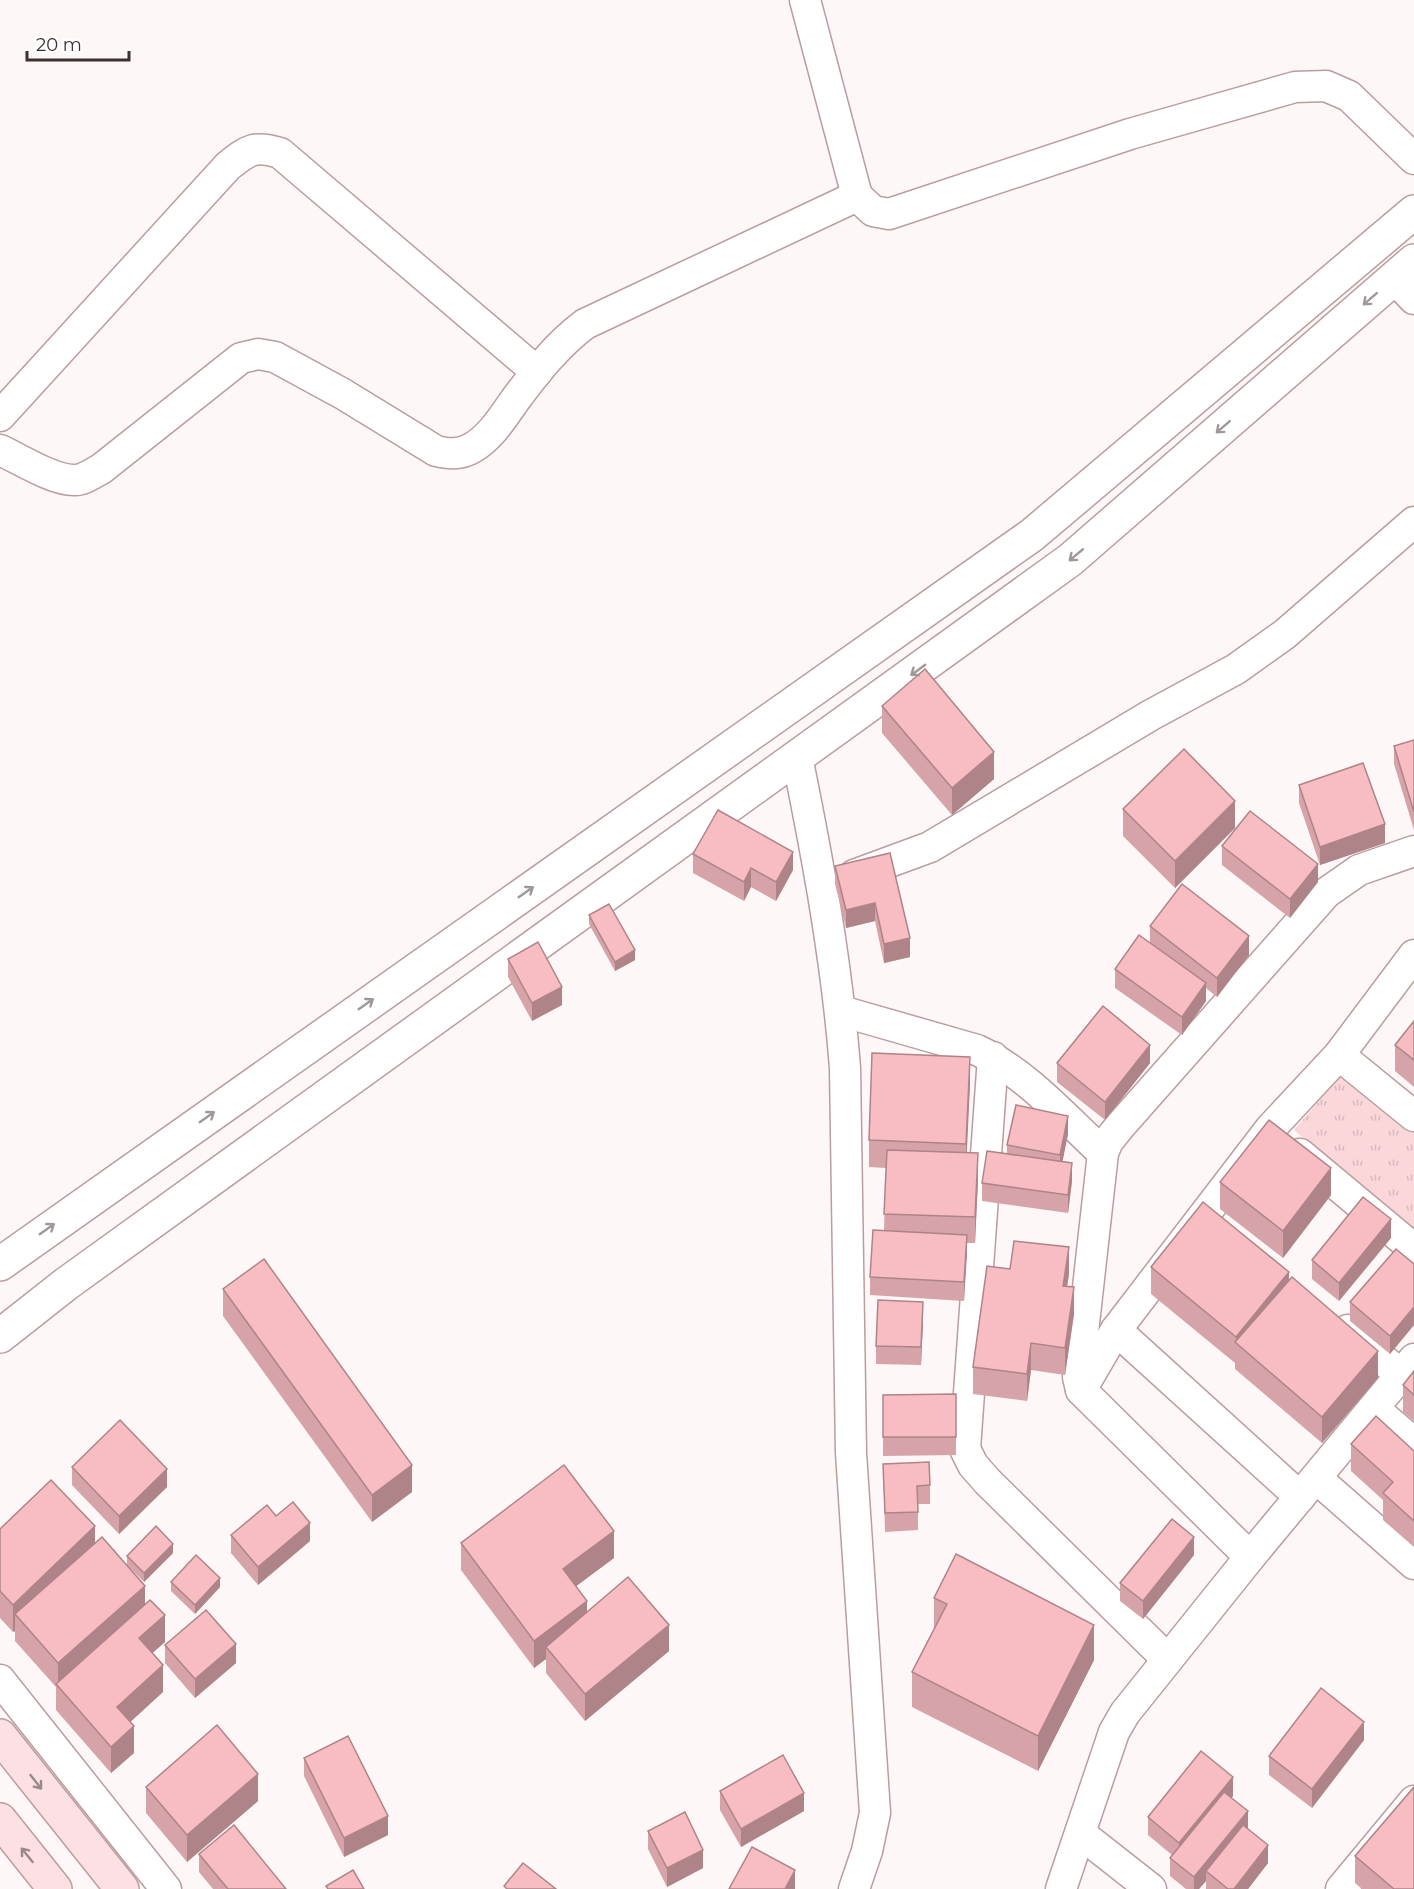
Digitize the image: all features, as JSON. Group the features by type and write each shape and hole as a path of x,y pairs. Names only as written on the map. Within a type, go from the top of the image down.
{"main road":[{"path":"0,1736 122,1889"},
{"path":"0,1820 55,1889"}],"street":[{"path":"805,0 857,196 873,211 889,214 1130,134 1295,87 1326,86 1349,96 1414,159"},
{"path":"0,416 228,166 246,152 262,147 279,153 537,372"},
{"path":"0,450 62,479 77,481 88,477 241,358 258,354 275,357 343,394 436,452 452,455 471,449 487,437 537,372 570,335 603,313 857,196"},
{"path":"0,1264 1032,536 1414,212"},
{"path":"0,1336 66,1284 1070,560 1407,279"},
{"path":"824,886 930,847 1151,715 1236,669 1294,627 1414,522"},
{"path":"797,757 824,886 841,1011 845,1068 851,1453 875,1813 867,1851 854,1889"},
{"path":"1250,1557 1081,1390 1078,1377 1103,1153 1108,1141 1121,1125 1326,893 1359,870 1414,851"},
{"path":"1081,1390 1116,1330 1216,1220 1270,1128 1339,1055 1413,957"},
{"path":"841,1011 977,1050 993,1057 1014,1071 1103,1153"},
{"path":"1339,1055 1414,1116"},
{"path":"993,1057 964,1431 965,1449 973,1465 987,1481 1167,1659"},
{"path":"1270,1128 1414,1249"},
{"path":"1061,1889 1114,1732 1138,1695 1408,1367 1330,1316"},
{"path":"1116,1330 1308,1488 1414,1564"},
{"path":"1374,1409 1414,1443"},
{"path":"0,1680 166,1889"},
{"path":"1341,1889 1414,1801"},
{"path":"1081,1834 1151,1889"}],"green space":[{"path":"1344,1072 1414,1133 1414,1236 1294,1130"}],"building":[{"path":"925,669 994,752 952,788 882,706"},
{"path":"1414,740 1414,812 1394,746"},
{"path":"1184,749 1235,801 1175,861 1123,809"},
{"path":"1363,763 1385,824 1320,847 1299,785"},
{"path":"718,810 793,852 776,882 751,868 744,882 693,854"},
{"path":"1250,811 1318,864 1290,899 1222,846"},
{"path":"890,853 910,938 884,944 875,903 846,910 835,866"},
{"path":"1182,884 1249,936 1217,978 1150,926"},
{"path":"609,904 635,950 615,962 589,915"},
{"path":"1139,935 1206,983 1182,1017 1115,969"},
{"path":"538,942 562,987 532,1003 508,959"},
{"path":"1103,1006 1150,1045 1105,1102 1057,1063"},
{"path":"1414,1021 1414,1060 1395,1045"},
{"path":"872,1053 970,1057 966,1144 869,1140"},
{"path":"1016,1105 1068,1116 1060,1155 1007,1145"},
{"path":"1269,1120 1331,1168 1283,1231 1220,1182"},
{"path":"887,1150 978,1153 975,1217 884,1214"},
{"path":"987,1151 1072,1163 1068,1195 982,1183"},
{"path":"1363,1197 1391,1219 1339,1283 1312,1260"},
{"path":"1203,1202 1289,1272 1236,1337 1151,1267"},
{"path":"873,1230 967,1235 964,1282 870,1277"},
{"path":"1014,1241 1069,1247 1063,1286 1074,1287 1065,1348 1031,1343 1027,1374 973,1367 987,1266 1010,1269"},
{"path":"1396,1249 1414,1264 1414,1307 1390,1336 1350,1302"},
{"path":"264,1259 412,1465 372,1495 223,1289"},
{"path":"1292,1277 1378,1351 1322,1417 1235,1342"},
{"path":"878,1300 923,1302 921,1347 876,1346"},
{"path":"1414,1371 1414,1395 1403,1385"},
{"path":"956,1394 956,1437 883,1437 883,1395"},
{"path":"1376,1416 1414,1451 1414,1521 1383,1493 1393,1482 1351,1444"},
{"path":"120,1420 167,1469 119,1516 72,1467"},
{"path":"929,1462 930,1485 917,1486 918,1512 885,1513 883,1464"},
{"path":"564,1465 614,1531 563,1569 587,1601 534,1641 461,1543"},
{"path":"51,1480 95,1526 13,1605 0,1591 0,1529"},
{"path":"293,1502 310,1523 258,1567 231,1535 267,1505 276,1516"},
{"path":"1172,1519 1194,1537 1143,1601 1120,1583"},
{"path":"156,1526 173,1544 144,1573 127,1556"},
{"path":"102,1537 145,1586 58,1663 15,1614"},
{"path":"956,1554 1094,1625 1038,1736 912,1672 947,1604 934,1598"},
{"path":"196,1555 220,1578 195,1605 171,1582"},
{"path":"628,1577 669,1625 585,1694 546,1647"},
{"path":"150,1600 165,1615 139,1638 163,1665 117,1707 134,1726 111,1747 56,1684"},
{"path":"206,1610 236,1644 195,1679 165,1645"},
{"path":"1321,1688 1364,1722 1312,1789 1269,1756"},
{"path":"217,1725 258,1774 187,1835 146,1787"},
{"path":"348,1736 388,1816 344,1838 304,1758"},
{"path":"1201,1751 1233,1777 1179,1843 1148,1817"},
{"path":"783,1755 804,1793 741,1829 720,1791"},
{"path":"1414,1787 1414,1889 1394,1889 1355,1856"},
{"path":"1224,1792 1248,1811 1194,1877 1170,1858"},
{"path":"685,1812 703,1850 667,1868 648,1831"},
{"path":"234,1825 286,1889 228,1889 199,1854"},
{"path":"1243,1825 1268,1845 1234,1889 1228,1889 1206,1871"},
{"path":"752,1847 795,1870 785,1889 729,1889"},
{"path":"523,1863 556,1889 507,1889 504,1886"},
{"path":"353,1870 364,1889 328,1889 326,1886"}]}
